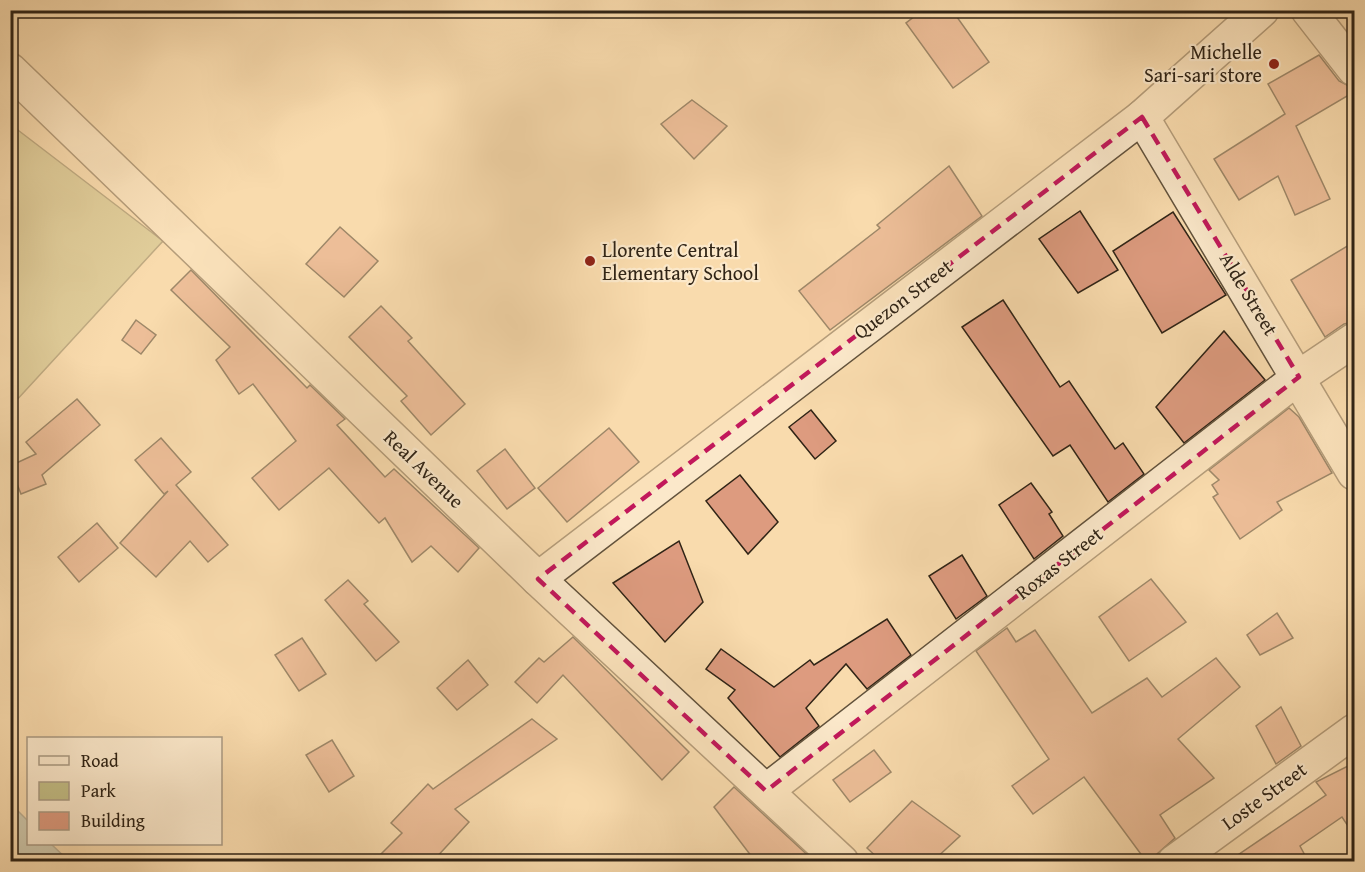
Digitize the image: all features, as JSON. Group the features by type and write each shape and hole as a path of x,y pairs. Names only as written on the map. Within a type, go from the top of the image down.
{"street":[{"name":"Quezon Street","path":"538,579 1142,117 1262,10"},
{"path":"1308,10 1354,69"},
{"name":"Real Avenue","path":"10,70 538,579 842,861"},
{"name":"Alde Street","path":"1142,117 1299,377 1354,473"},
{"name":"Roxas Street","path":"766,791 1299,377 1354,340"},
{"name":"Loste Street","path":"1174,861 1354,730"}],"highlighted area":[{"path":"1142,117 1299,377 766,791 538,579"}],"green space":[{"path":"10,124 163,241 14,403 10,400"}],"water":[{"path":"10,803 27,820 27,845 52,845 69,861 11,861"}],"building":[{"path":"923,10 952,10 989,62 953,88 906,23"},
{"path":"1319,55 1339,81 1351,87 1354,92 1296,126 1330,199 1295,215 1278,176 1239,200 1214,159 1285,114 1268,84"},
{"path":"692,100 727,126 694,159 661,124"},
{"path":"949,166 982,216 830,330 799,291 880,228 877,225"},
{"path":"1080,211 1118,270 1078,293 1039,239"},
{"path":"1173,212 1226,295 1162,333 1113,251"},
{"path":"340,227 378,261 344,297 306,264"},
{"path":"1354,242 1354,322 1344,324 1325,337 1291,280"},
{"path":"191,270 307,388 310,385 345,419 337,425 385,477 394,469 479,548 458,572 431,546 412,562 385,518 379,523 329,468 279,510 252,478 296,441 253,384 239,394 216,360 230,347 171,290"},
{"path":"1003,300 1060,387 1069,381 1115,449 1123,443 1144,474 1108,502 1070,445 1053,456 962,327"},
{"path":"381,306 412,338 408,341 465,404 431,435 401,401 407,396 349,337"},
{"path":"136,320 156,335 141,354 122,340"},
{"path":"1224,331 1265,380 1184,443 1156,407"},
{"path":"77,399 100,425 42,475 46,484 21,494 10,466 36,454 26,442"},
{"path":"1289,408 1299,417 1332,473 1277,502 1282,510 1240,539 1213,497 1218,494 1212,485 1219,480 1209,470"},
{"path":"811,410 836,441 815,459 789,427"},
{"path":"609,428 639,462 567,522 538,488"},
{"path":"161,438 191,472 176,485 228,545 208,562 190,541 156,577 120,543 168,491 164,494 135,460"},
{"path":"505,449 535,488 507,509 477,471"},
{"path":"740,475 778,522 748,554 706,501"},
{"path":"1031,483 1052,512 1049,514 1063,536 1034,559 999,505"},
{"path":"97,523 118,548 79,582 58,557"},
{"path":"679,541 703,602 665,642 613,583"},
{"path":"962,555 987,596 956,619 929,576"},
{"path":"1151,579 1186,622 1129,661 1099,617"},
{"path":"348,580 368,601 364,604 399,642 376,661 325,600"},
{"path":"1277,613 1293,638 1260,655 1247,635"},
{"path":"887,619 911,655 867,689 846,664 806,708 819,726 780,757 728,698 735,690 706,669 721,649 774,687 810,660 814,665"},
{"path":"1007,628 1016,642 1035,630 1092,713 1147,678 1162,697 1216,658 1240,687 1178,739 1214,778 1160,815 1175,838 1149,861 1146,861 1084,777 1033,814 1012,786 1049,759 976,651"},
{"path":"573,637 689,752 662,780 563,675 537,703 515,682 539,658 544,662"},
{"path":"302,638 326,674 299,691 275,655"},
{"path":"468,660 488,685 457,710 437,688"},
{"path":"1281,707 1301,746 1276,764 1256,726"},
{"path":"532,719 557,739 455,809 469,822 433,861 374,861 402,833 391,823 428,784 433,789"},
{"path":"332,740 354,776 329,792 306,755"},
{"path":"874,750 891,772 850,802 833,780"},
{"path":"1354,763 1354,835 1342,817 1300,846 1308,861 1229,861 1326,795 1316,782"},
{"path":"734,787 814,861 755,861 714,807"},
{"path":"912,801 960,836 933,861 881,861 867,848"}],"place":[{"name":"Michelle Sari-sari store","path":"1274,64"},
{"name":"Llorente Central Elementary School","path":"590,261"}]}
